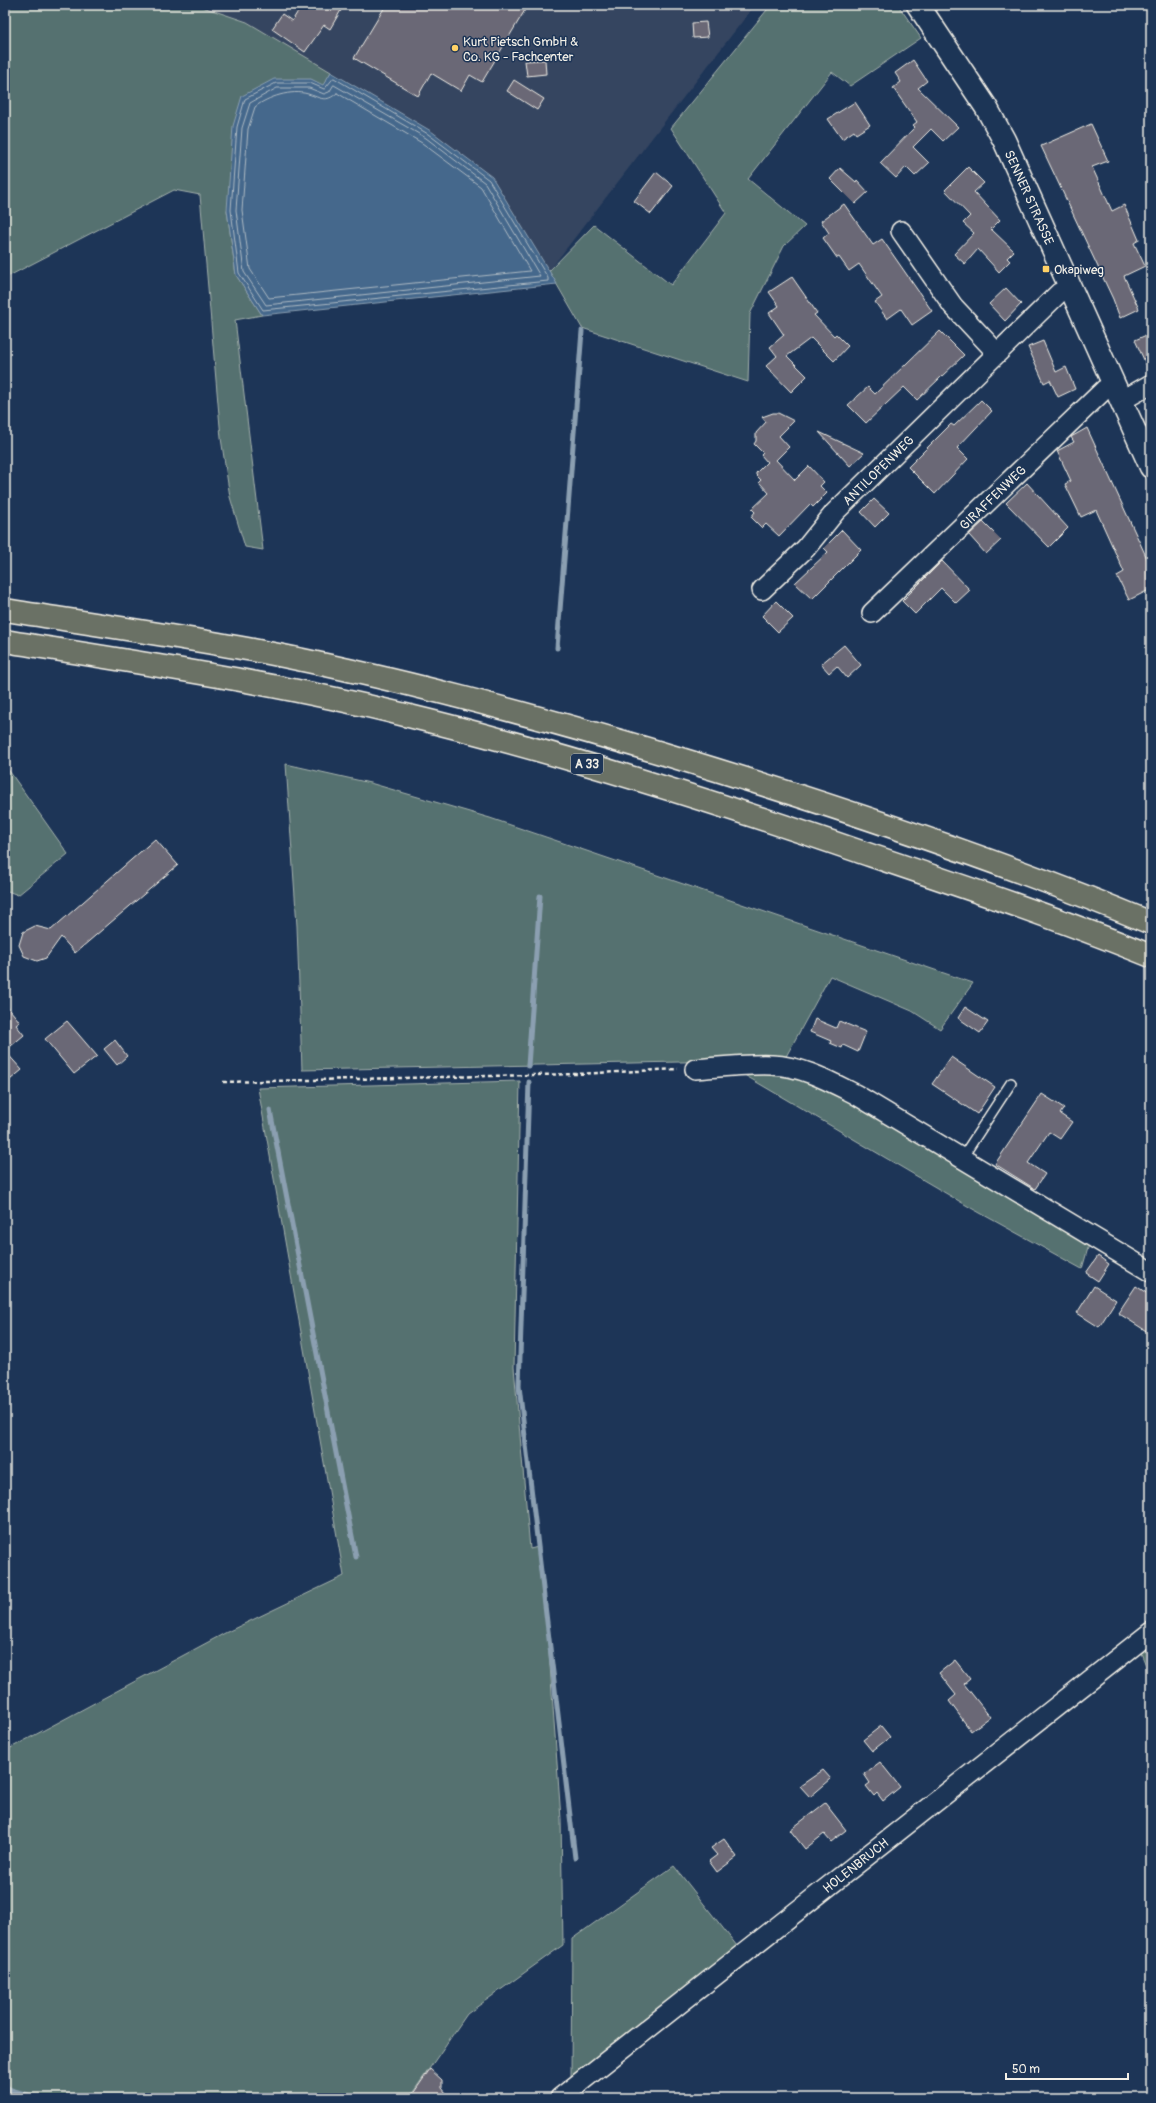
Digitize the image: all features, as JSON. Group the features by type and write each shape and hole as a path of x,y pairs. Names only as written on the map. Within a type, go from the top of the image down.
{"highway":[{"name":"A 33","path":"5,610 254,651 413,685 554,722 760,783 920,836 1151,923"},
{"name":"A 33","path":"5,641 250,681 404,714 552,753 751,814 1017,905 1151,956"}],"street":[{"name":"SENNER STRASSE","path":"918,5 986,107 1004,140 1151,467"},
{"path":"900,231 953,306 997,353"},
{"name":"ANTILOPENWEG","path":"762,590 806,548 834,512 1059,293 1070,288"},
{"path":"1117,393 1151,384"},
{"name":"GIRAFFENWEG","path":"872,613 1104,390 1117,393"},
{"path":"695,1069 772,1065 794,1068 819,1076 855,1094 1151,1272"},
{"name":"HOLENBRUCH","path":"560,2098 1151,1632"}],"lane":[{"path":"962,1158 1011,1083"}],"path":[{"path":"223,1082 577,1074 695,1069"}],"shaded area":[{"path":"197,5 755,5 549,271 492,177 431,131 247,22"}],"green space":[{"path":"5,5 197,5 247,22 331,72 324,85 227,210 236,275 262,315 235,320 263,550 245,547 230,497 221,438 200,195 174,190 5,278"},
{"path":"771,5 898,5 921,38 850,86 832,72 748,179 805,226 784,246 750,314 748,382 582,328 549,271 594,225 671,285 726,213 671,128"},
{"path":"286,764 370,783 490,818 973,983 940,1029 912,1011 830,976 783,1062 774,1060 302,1070 297,926"},
{"path":"5,765 68,854 18,895 5,890"},
{"path":"773,1070 819,1080 1090,1241 1082,1269 971,1208 741,1073"},
{"path":"520,1081 514,1367 530,1549 538,1547 546,1609 561,1819 563,1945 467,2014 409,2098 5,2098 5,1751 225,1633 344,1576 258,1088"},
{"path":"1151,1639 1151,1678 1139,1648"},
{"path":"674,1866 737,1946 571,2078 572,1939"}],"water":[{"path":"331,72 431,131 492,177 557,284 262,315 236,275 227,210 233,126 242,96 274,79 311,79 323,85"}],"building":[{"path":"302,5 344,5 330,29 324,25 305,52 272,29 282,14 292,21"},
{"path":"386,5 528,5 482,82 470,75 461,91 431,73 418,96 354,58"},
{"path":"706,22 708,37 693,38 692,23"},
{"path":"545,60 546,74 527,76 525,61"},
{"path":"913,60 927,81 918,88 958,127 943,141 931,129 913,147 929,163 915,176 906,167 896,178 880,163 915,127 913,125 917,122 893,88 901,82 895,73"},
{"path":"514,80 544,99 537,110 507,91"},
{"path":"855,102 870,125 856,134 854,131 842,139 828,119"},
{"path":"1091,124 1108,161 1092,167 1112,211 1124,205 1139,240 1134,243 1145,266 1124,276 1139,309 1120,318 1113,299 1041,146"},
{"path":"968,167 984,183 974,192 1000,220 991,229 1014,251 1007,258 1010,261 999,272 978,249 965,264 954,254 974,233 963,223 970,216 945,190"},
{"path":"840,168 856,182 857,180 868,192 855,204 830,179"},
{"path":"656,172 673,186 651,214 634,201"},
{"path":"844,204 873,245 882,239 932,311 912,325 901,309 887,319 875,302 882,297 859,264 849,271 839,257 837,258 823,238 829,233 821,221"},
{"path":"792,277 817,313 814,315 834,336 836,334 848,346 834,361 811,338 787,356 807,376 791,392 766,366 777,356 770,347 784,335 769,313 779,306 769,292"},
{"path":"1006,288 1021,304 1005,321 989,304"},
{"path":"940,331 964,355 917,400 904,387 866,423 848,405 868,387 875,394"},
{"path":"1151,333 1151,373 1150,373 1135,340"},
{"path":"1043,341 1056,372 1066,367 1075,389 1058,397 1050,380 1044,383 1028,347"},
{"path":"981,400 992,411 957,448 968,459 935,494 908,467 951,424 954,426"},
{"path":"773,413 778,413 794,421 779,436 789,447 776,460 795,480 809,466 824,482 820,486 827,493 813,507 810,504 779,536 766,524 762,528 751,517 755,512 752,509 769,493 759,482 761,480 756,475 756,473 767,462 761,455 763,453 754,444 756,441 756,433 766,422 762,417"},
{"path":"1087,428 1151,567 1151,589 1129,600 1117,576 1124,572 1096,510 1081,517 1065,484 1071,481 1057,451 1074,442 1071,437"},
{"path":"819,432 864,453 850,466"},
{"path":"1027,483 1068,528 1049,547 1006,503"},
{"path":"874,499 889,513 875,527 861,512"},
{"path":"983,522 1001,540 986,554 969,535"},
{"path":"842,530 861,550 812,599 795,583 828,552 824,548"},
{"path":"942,561 970,590 956,603 941,588 915,614 902,601"},
{"path":"776,601 793,618 778,632 762,616"},
{"path":"844,645 861,665 847,678 837,666 829,673 821,664"},
{"path":"155,839 178,865 75,953 61,937 46,958 37,961 24,956 19,945 23,932 35,926 51,930"},
{"path":"5,1004 20,1022 16,1025 24,1035 5,1051"},
{"path":"965,1007 988,1022 980,1033 958,1018"},
{"path":"815,1019 836,1028 839,1021 866,1032 858,1052 843,1045 842,1048 830,1043 831,1041 810,1032"},
{"path":"67,1021 97,1056 74,1074 45,1039"},
{"path":"115,1040 127,1056 117,1065 104,1049"},
{"path":"5,1051 22,1070 5,1084"},
{"path":"951,1057 995,1087 977,1114 932,1084"},
{"path":"1042,1094 1064,1108 1060,1114 1072,1122 1060,1139 1049,1132 1028,1163 1045,1174 1035,1189 995,1164"},
{"path":"1098,1256 1109,1264 1098,1281 1086,1273"},
{"path":"1094,1286 1116,1300 1099,1327 1077,1313"},
{"path":"1136,1286 1151,1296 1151,1334 1118,1313"},
{"path":"955,1660 970,1679 964,1684 990,1717 971,1731 949,1701 956,1695 939,1673"},
{"path":"881,1726 890,1737 872,1751 863,1740"},
{"path":"880,1762 900,1787 883,1801 877,1793 874,1796 866,1786 870,1783 864,1774"},
{"path":"823,1770 831,1779 810,1797 800,1786"},
{"path":"825,1803 846,1830 831,1842 824,1834 805,1849 790,1830"},
{"path":"724,1839 737,1857 717,1872 709,1861 717,1855 711,1848"},
{"path":"430,2069 442,2080 442,2088 450,2098 410,2098"}],"waterway":[{"path":"557,648 582,331"},
{"path":"528,1066 540,896"},
{"path":"529,1082 519,1386 575,1858"},
{"path":"270,1110 356,1557"},
{"path":"5,2086 11,2090 38,2098"}],"place":[{"name":"Kurt Pietsch GmbH & Co. KG - Fachcenter","path":"455,48"},
{"name":"Okapiweg","path":"1046,269"}]}
